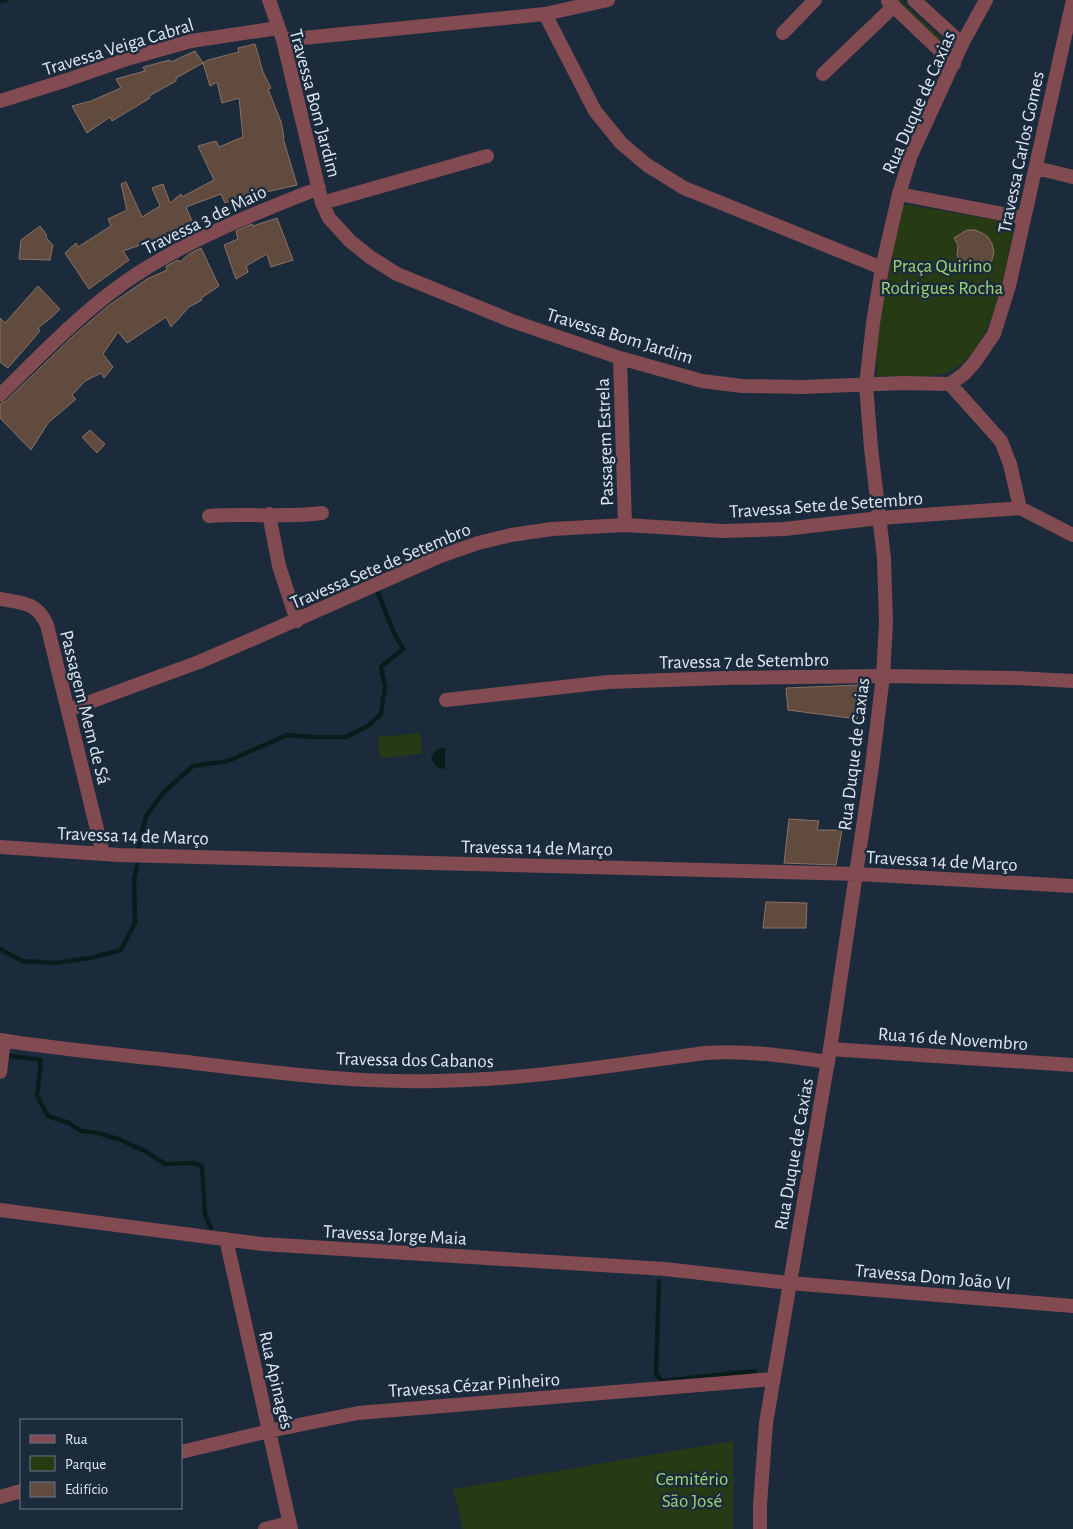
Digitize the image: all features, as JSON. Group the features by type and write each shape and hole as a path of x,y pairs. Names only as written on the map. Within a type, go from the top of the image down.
{"street":[{"name":"Travessa Bom Jardim","path":"269,0 280,34 322,203 330,218 350,242 397,274 512,320 620,358 702,380 742,386 950,384"},
{"name":"Travessa Veiga Cabral","path":"0,101 39,90 127,59 191,41 545,14 608,0"},
{"path":"783,34 815,0"},
{"path":"914,0 962,44"},
{"name":"Rua Duque de Caxias","path":"760,1529 762,1469 773,1379 829,1055 857,874 883,676 886,595 866,385 872,323 899,194 915,148 962,44 986,0"},
{"name":"Travessa Carlos Gomes","path":"950,384 974,364 994,334 1009,286 1073,0"},
{"path":"823,74 891,3 954,64"},
{"path":"545,14 595,111 621,143 647,165 684,188 882,268"},
{"path":"322,203 487,156"},
{"path":"1036,168 1073,177"},
{"name":"Travessa 3 de Maio","path":"0,395 94,305 139,272 184,246 234,221 319,188"},
{"path":"899,194 1024,218"},
{"name":"Passagem Estrela","path":"620,358 625,525"},
{"path":"950,384 1001,441 1010,464 1020,508 1073,535"},
{"name":"Travessa Sete de Setembro","path":"68,710 199,662 438,557 478,543 511,535 544,530 625,525 714,530 812,527 880,518 1020,508"},
{"path":"209,516 269,514 294,516 322,513"},
{"path":"269,514 279,566 296,621"},
{"name":"Passagem Mem de Sá","path":"0,599 25,603 35,608 42,614 47,625 103,854"},
{"name":"Travessa 7 de Setembro","path":"446,700 608,682 770,676 1073,680"},
{"name":"Travessa 14 de Março","path":"0,847 103,854 857,874 1073,886"},
{"path":"0,1072 2,1040"},
{"name":"Travessa dos Cabanos","path":"2,1040 281,1072 433,1081 513,1078 705,1053 753,1052 829,1055"},
{"name":"Rua 16 de Novembro","path":"829,1055 1073,1065"},
{"name":"Travessa Jorge Maia","path":"0,1210 304,1248 665,1268 789,1283"},
{"name":"Rua Apinagés","path":"226,1239 290,1526"},
{"name":"Travessa Dom João VI","path":"789,1283 1073,1306"},
{"name":"Travessa Cézar Pinheiro","path":"182,1452 336,1416 380,1410 773,1379"},
{"path":"0,1497 20,1491"},
{"path":"265,1529 290,1526"}],"green space":[{"path":"884,0 900,0 947,44 941,55"},
{"name":"Praça Quirino Rodrigues Rocha","path":"903,204 1008,222 1012,225 1013,234 1005,271 993,314 985,334 974,351 961,364 938,375 921,377 877,376 876,326"},
{"path":"420,733 422,754 380,758 378,737"},
{"name":"Cemitério São José","path":"733,1441 733,1529 463,1529 453,1489"}],"shaded area":[{"path":"445,747 445,769 438,768 431,759 436,750"}],"building":[{"path":"255,44 263,72 271,88 268,89 281,122 283,138 297,185 257,194 246,199 242,196 225,203 221,194 186,207 194,226 167,241 164,237 148,248 146,243 123,251 129,260 89,289 65,253 76,243 78,247 111,226 108,219 127,210 121,184 126,182 142,217 160,206 152,188 163,184 170,203 181,194 182,197 214,180 198,146 216,141 219,147 243,137 239,98 222,103 217,82 210,86 203,63 239,52 238,48"},
{"path":"195,51 203,63 176,78 176,81 149,96 150,98 112,121 110,117 87,133 72,106 91,101 121,88 116,79 145,71 143,67 170,60 171,62"},
{"path":"277,218 293,260 271,267 267,254 246,266 248,272 236,279 224,245 238,239 236,231 252,224 253,226"},
{"path":"40,226 47,239 53,245 50,260 19,259 21,240"},
{"path":"967,230 975,230 988,237 994,252 989,266 978,274 974,268 963,265 957,256 958,245 954,238"},
{"path":"201,248 219,286 201,298 202,300 189,307 171,327 166,317 127,343 118,332 103,354 113,367 104,378 101,373 85,381 72,395 76,399 48,423 31,450 0,418 0,404 6,401 73,336 108,306 147,279 167,270 166,266 178,260 180,262 189,254"},
{"path":"38,286 60,309 38,328 40,331 8,368 0,362 0,318 5,323"},
{"path":"90,430 105,444 97,453 82,437"},
{"path":"860,685 857,719 788,710 786,688"},
{"path":"789,819 819,821 817,830 842,830 836,865 784,863"},
{"path":"766,902 807,903 806,928 763,928"}],"waterway":[{"path":"0,1 6,0"},
{"path":"138,849 146,816 164,792 193,766 228,761 287,735 346,737 368,726 381,714 385,687 381,667 403,649 394,633 378,593"},
{"path":"0,949 22,961 54,963 90,958 121,950 135,923 134,881 137,865"},
{"path":"4,1055 41,1060 37,1096 48,1116 69,1123 81,1131 98,1133 121,1140 147,1152 165,1164 194,1163 202,1166 205,1215 211,1228"},
{"path":"659,1281 656,1374 662,1381 755,1371"}]}
